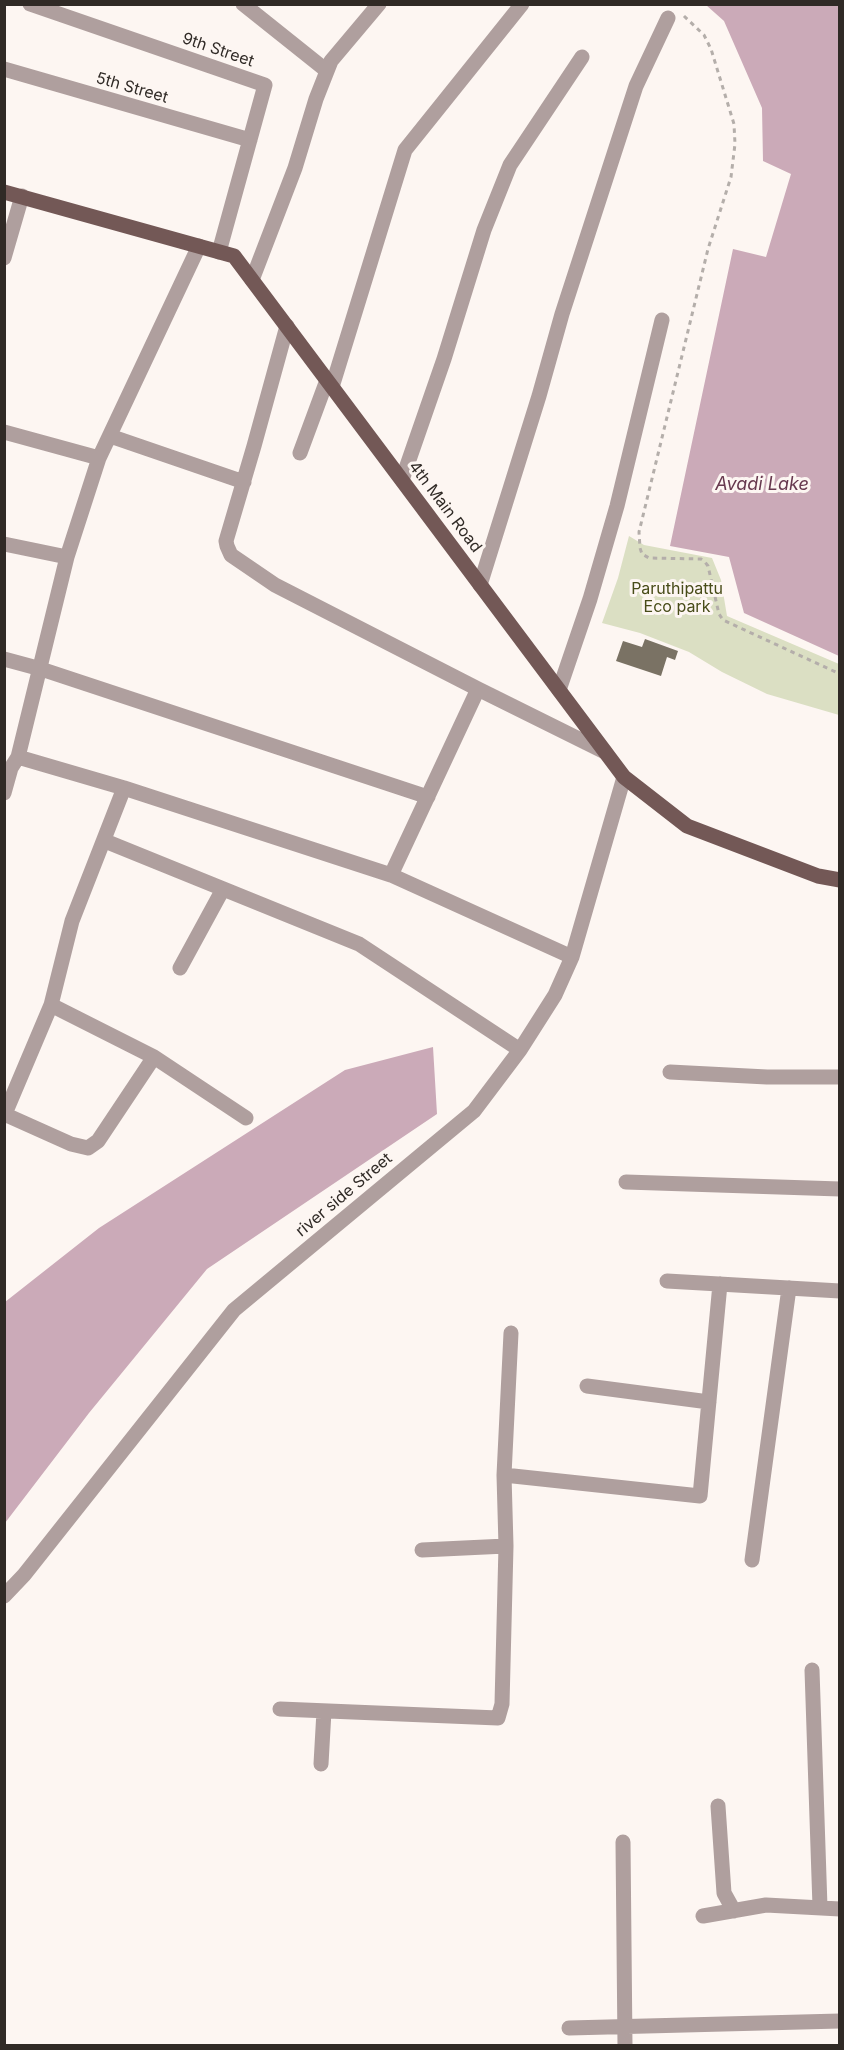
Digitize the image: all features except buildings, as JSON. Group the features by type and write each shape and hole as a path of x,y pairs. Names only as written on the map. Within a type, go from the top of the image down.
{"main road":[{"name":"4th Main Road","path":"4,192 234,256 624,777 687,826 818,876 840,880"}],"street":[{"name":"9th Street","path":"30,4 265,85 219,252"},
{"path":"243,4 327,71"},
{"path":"252,280 295,168 316,99 331,61 379,4"},
{"path":"300,453 330,383 405,150 522,4"},
{"path":"480,585 562,314 636,86 672,14"},
{"path":"402,480 444,359 484,230 510,165 582,57"},
{"name":"5th Street","path":"4,69 250,140"},
{"path":"4,258 21,196"},
{"path":"4,794 11,764 41,669 67,557 99,458 199,246"},
{"path":"559,690 590,599 617,506 662,320"},
{"path":"287,326 226,541 231,555 275,585 605,752"},
{"path":"4,432 99,458"},
{"path":"110,436 244,482"},
{"path":"4,544 67,557"},
{"path":"4,659 41,669 428,796"},
{"path":"391,875 478,689"},
{"path":"11,764 124,788 391,875 572,957"},
{"name":"river side Street","path":"4,1596 24,1575 234,1310 474,1111 520,1050 555,995 572,957 624,777"},
{"path":"124,788 72,921 51,1005 5,1114 71,1144 88,1148 98,1141 154,1058"},
{"path":"105,841 359,945 520,1050"},
{"path":"180,968 223,889"},
{"path":"51,1005 154,1058 246,1118"},
{"path":"670,1072 766,1077 840,1077"},
{"path":"626,1182 840,1189"},
{"path":"667,1281 840,1291"},
{"path":"504,1475 700,1496 720,1284"},
{"path":"752,1560 789,1288"},
{"path":"280,1709 498,1718 502,1704 506,1545 504,1475 511,1333"},
{"path":"587,1386 709,1402"},
{"path":"422,1550 506,1545"},
{"path":"812,1670 820,1907"},
{"path":"321,1764 324,1711"},
{"path":"718,1806 724,1893 734,1911"},
{"path":"623,1842 625,2046"},
{"path":"703,1916 766,1905 840,1909"},
{"path":"569,2028 840,2021"}],"path":[{"path":"672,14 704,35 711,49 734,124 735,144 731,177 708,249 639,532 640,548 642,554 649,558 705,562 711,575 719,614 723,620 840,674"}],"green space":[{"name":"Paruthipattu Eco park","path":"629,536 644,545 712,558 721,580 727,616 839,664 839,715 767,694 722,672 689,652 640,633 602,623 618,578"}],"water":[{"name":"Avadi Lake","path":"706,5 839,5 839,656 744,613 729,557 670,546 733,249 766,257 791,174 763,161 762,108 724,21"},
{"path":"433,1047 437,1114 207,1269 89,1413 5,1523 5,1302 99,1228 345,1070"}]}
